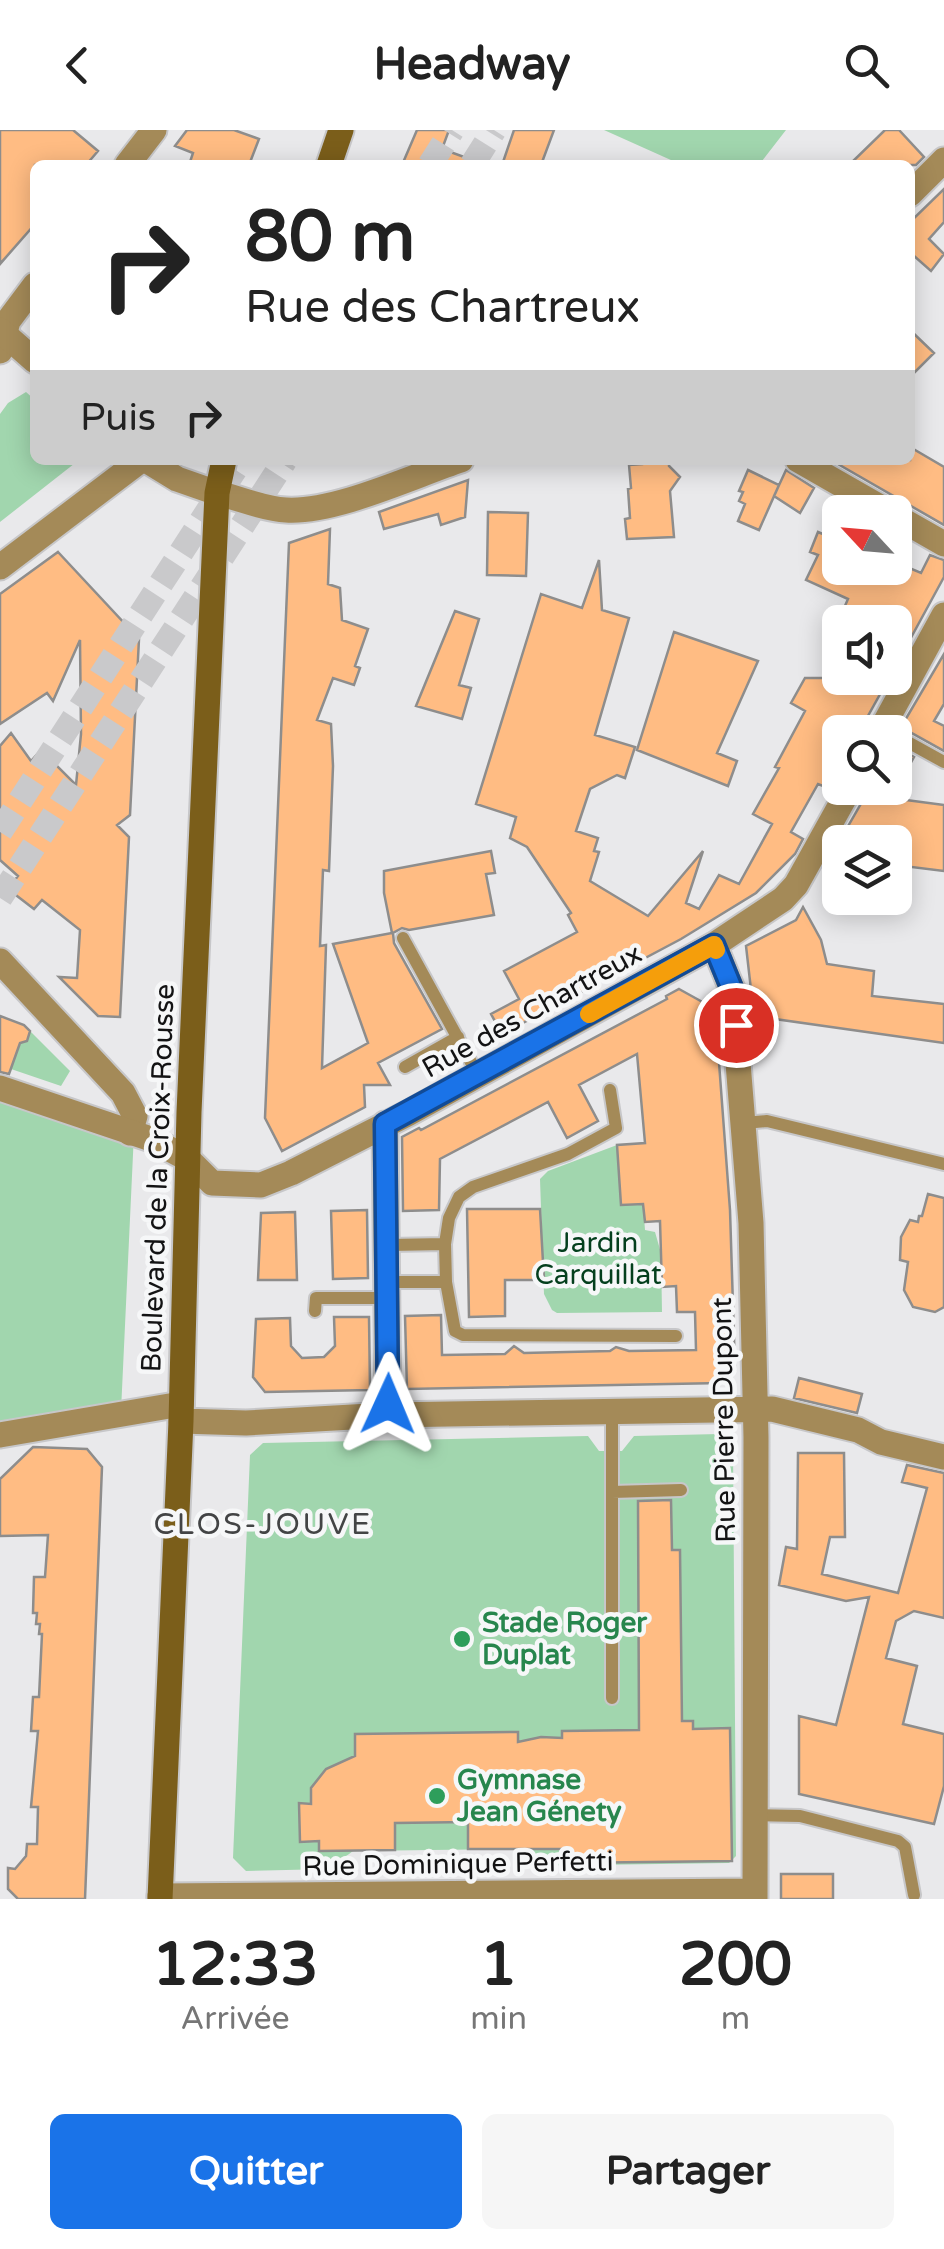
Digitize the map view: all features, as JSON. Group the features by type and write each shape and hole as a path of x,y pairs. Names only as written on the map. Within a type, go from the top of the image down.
{"main road":[{"path":"330,160 341,130"},
{"name":"Boulevard de la Croix-Rousse","path":"160,1898 217,492 223,465"}],"street":[{"path":"131,160 154,130"},
{"path":"915,189 944,160"},
{"path":"30,292 8,321 2,338 30,358"},
{"path":"0,567 137,465"},
{"path":"153,465 177,479 281,510 324,507 446,465"},
{"path":"807,465 859,495"},
{"path":"912,526 944,544"},
{"path":"895,715 944,615"},
{"name":"Rue des Chartreux","path":"0,1088 160,1143 188,1159 212,1182 261,1185 478,1074 714,945 783,900 796,885 841,805"},
{"name":"Rue Pierre Dupont","path":"714,945 732,989 744,1123 756,1410 756,1895"},
{"path":"0,961 123,1093 134,1116 130,1133"},
{"path":"385,1124 388,1415"},
{"path":"0,1435 181,1412 246,1423 388,1415 772,1410 858,1430 881,1442 944,1457"},
{"name":"Rue Dominique Perfetti","path":"160,1898 756,1895"}],"lane":[{"path":"912,745 944,762"},
{"path":"403,938 478,1074"},
{"path":"405,1067 458,1038"},
{"path":"610,1090 616,1128 568,1154 474,1187 459,1197 449,1218 445,1244 446,1282 455,1330 463,1335 676,1336"},
{"path":"744,1123 766,1121 944,1164"},
{"path":"388,1245 445,1244"},
{"path":"315,1311 316,1298 446,1282"},
{"path":"612,1412 612,1698"},
{"path":"612,1492 681,1490"},
{"path":"756,1815 800,1816 898,1841 905,1846 914,1895"}],"green space":[{"path":"604,130 786,130 763,160 671,160"},
{"path":"26,392 30,396 30,465 73,465 0,522 0,414 8,403"},
{"path":"30,1031 70,1071 61,1086 11,1069 20,1043 27,1041"},
{"path":"0,1088 134,1133 121,1411 0,1433"},
{"name":"Jardin Carquillat","path":"617,1145 643,1204 645,1230 655,1232 661,1253 662,1312 557,1313 544,1294 540,1179 548,1171"},
{"name":"Stade Roger Duplat","path":"719,1434 733,1447 736,1856 729,1863 520,1866 518,1849 353,1851 329,1869 246,1871 233,1858 250,1455 263,1443 588,1436 599,1451 622,1451 634,1436"}],"building":[{"path":"0,130 73,130 98,151 90,160 30,160 30,230 0,264"},
{"path":"187,130 234,130 259,139 251,160 191,160 193,153 175,146"},
{"path":"417,130 449,130 442,149 472,160 404,160"},
{"path":"514,130 554,130 543,160 504,160"},
{"path":"885,130 899,130 924,157 916,165 915,160 854,160"},
{"path":"944,189 944,222 929,239 944,254 931,271 915,257 915,217"},
{"path":"915,335 934,353 915,372"},
{"path":"915,450 944,467 944,525 912,507 912,495 892,495 840,465 915,465"},
{"path":"629,465 669,465 680,477 670,491 674,537 627,539 625,519 630,518"},
{"path":"748,470 779,485 759,530 738,521 745,504 739,501 743,492 739,491"},
{"path":"786,470 814,488 800,513 774,496"},
{"path":"468,480 465,517 441,525 438,514 384,529 379,512"},
{"path":"488,512 528,513 526,576 487,575"},
{"path":"330,529 328,584 340,588 342,620 368,629 355,666 360,668 354,685 333,678 317,720 331,724 333,766 329,871 323,870 320,946 326,945 322,1068 368,1043 333,944 392,933 384,871 491,851 495,873 486,874 494,915 402,928 393,933 394,943 442,1029 378,1063 390,1085 364,1085 365,1107 282,1151 265,1118 289,543"},
{"path":"818,532 822,534 822,585 912,585 912,569 921,573 930,555 944,560 944,577 912,636 912,605 845,605 848,599 806,580 818,555 810,552"},
{"path":"58,552 139,639 130,815 117,825 129,837 120,1017 98,1016 59,977 77,978 80,930 42,900 34,909 8,889 18,876 0,860 0,746 11,733 31,761 41,750 76,785 81,734 80,640 53,701 47,693 0,724 0,594"},
{"path":"599,560 602,610 629,618 595,735 635,747 625,778 617,775 590,789 576,831 598,838 594,851 599,852 590,881 648,916 703,851 686,903 699,909 719,875 739,884 772,824 753,814 805,711 791,703 805,678 822,678 822,695 880,695 868,715 822,715 822,786 818,784 791,832 803,839 795,854 756,893 681,939 502,1034 491,1014 519,999 504,971 577,932 568,915 571,913 527,847 510,838 516,817 476,804 541,594 582,608"},
{"path":"455,611 479,619 459,685 471,688 462,719 416,706"},
{"path":"674,632 758,661 717,753 737,761 728,786 637,750"},
{"path":"944,654 944,704 934,721 944,726 944,751 912,733 912,715 908,715"},
{"path":"912,801 944,805 944,871 912,867 912,825 849,825 860,805 912,805"},
{"path":"803,907 821,940 827,964 874,971 872,996 944,1004 944,1043 754,1016 746,946 796,920"},
{"path":"679,989 715,1009 730,1210 735,1370 722,1383 407,1389 405,1316 441,1315 442,1355 505,1354 514,1346 524,1353 610,1351 616,1347 629,1351 696,1350 695,1312 677,1312 676,1286 662,1287 660,1221 645,1222 643,1204 621,1205 617,1145 645,1143 637,1054 579,1085 598,1121 567,1138 548,1102 440,1159 439,1210 403,1211 402,1137 667,999"},
{"path":"0,1016 30,1031 27,1041 20,1043 9,1074 0,1072"},
{"path":"928,1194 944,1198 944,1307 935,1312 913,1307 904,1290 908,1262 900,1260 901,1237 910,1220 918,1222 922,1216"},
{"path":"467,1209 540,1209 544,1280 505,1280 505,1316 469,1317"},
{"path":"367,1210 368,1278 333,1279 331,1211"},
{"path":"295,1212 297,1280 258,1280 261,1213"},
{"path":"334,1317 369,1317 370,1390 265,1392 253,1377 256,1319 290,1318 291,1346 302,1358 324,1357 335,1346"},
{"path":"799,1378 862,1394 857,1413 794,1398"},
{"path":"33,1447 87,1449 102,1467 85,1899 18,1899 8,1889 8,1868 15,1869 26,1856 27,1844 37,1844 38,1807 31,1807 38,1731 31,1731 33,1697 39,1697 42,1634 40,1624 36,1624 37,1613 33,1613 34,1577 45,1577 48,1535 0,1536 0,1479"},
{"path":"798,1453 844,1453 845,1537 830,1537 822,1574 898,1593 927,1488 902,1482 907,1465 944,1473 944,1618 914,1611 896,1621 886,1658 917,1666 903,1724 944,1734 944,1786 934,1824 799,1794 799,1716 836,1725 869,1597 846,1601 779,1585 786,1547 797,1549"},
{"path":"671,1500 672,1550 680,1550 682,1721 693,1721 693,1729 730,1728 732,1861 563,1863 563,1849 468,1849 468,1822 395,1823 395,1850 319,1851 319,1841 300,1842 299,1803 311,1804 311,1788 326,1769 355,1756 355,1734 518,1732 518,1742 562,1738 562,1731 639,1730 638,1501"},
{"path":"781,1874 833,1874 833,1899 781,1899"}],"tunnel":[{"path":"433,160 452,130"},
{"path":"475,160 494,130"},
{"path":"0,832 238,465"},
{"path":"0,898 282,465"}],"slow traffic":[{"path":"589,1014 714,945 716,950"}],"place":[{"name":"Stade Roger Duplat","path":"462,1639"},
{"name":"Gymnase Jean Génety","path":"437,1796"}],"district":[{"name":"CLOS-JOUVE","path":"263,1524"}],"route":[{"path":"388,1404 385,1124 714,945 732,989 736,1025"}]}
